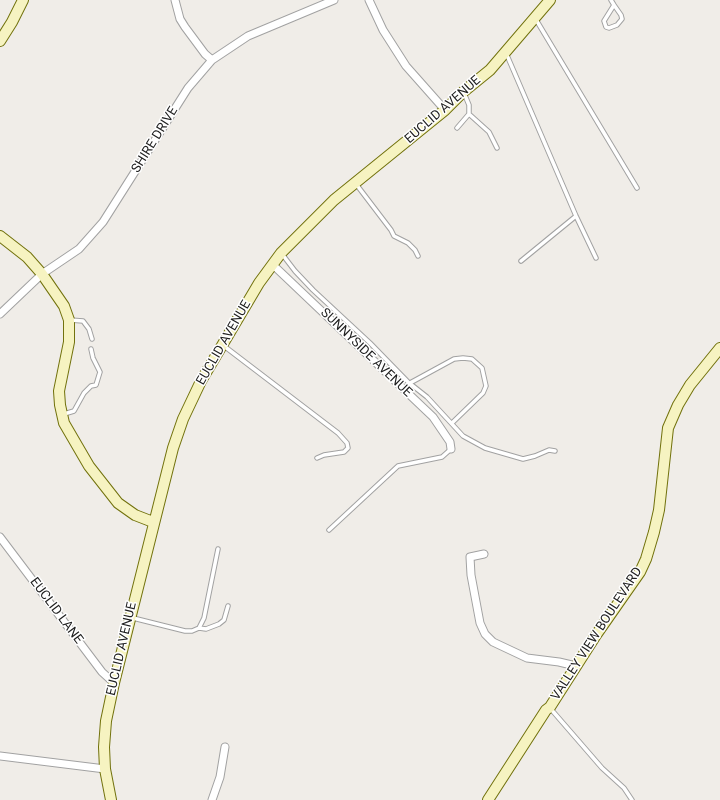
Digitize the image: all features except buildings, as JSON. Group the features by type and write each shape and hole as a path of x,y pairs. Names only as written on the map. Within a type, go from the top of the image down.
{"street":[{"path":"0,41 23,0"},
{"path":"175,0 180,19 212,60"},
{"name":"SHIRE DRIVE","path":"0,314 42,274 79,249 103,222 188,88 212,60 248,36 334,0"},
{"path":"369,0 383,30 406,66 445,110"},
{"name":"EUCLID AVENUE","path":"111,800 105,768 106,721 114,683 153,522 173,448 183,419 201,381 272,264 281,253 313,219 445,110 463,92 490,70 550,0"},
{"path":"0,236 27,257 42,274 54,289 64,306 69,320 69,342 59,391 64,423 89,466 118,503 135,515 153,522"},
{"name":"SUNNYSIDE AVENUE","path":"272,264 433,417 450,442 451,449"},
{"name":"VALLEY VIEW BOULEVARD","path":"488,800 546,710 550,707 640,572 646,559 659,510 668,428 688,390 720,348"},
{"name":"EUCLID LANE","path":"0,537 102,672 114,683"},
{"path":"484,554 470,557 471,575 480,623 485,634 493,642 527,658 559,662 576,666"},
{"path":"212,800 220,777 225,747"},
{"path":"0,756 105,768"}],"lane":[{"path":"611,0 614,5 620,15 621,22 612,28 608,28 604,24 604,21 614,5"},
{"path":"534,17 637,188"},
{"path":"505,52 576,216 596,258"},
{"path":"457,128 469,114 469,105 463,92"},
{"path":"469,114 489,132 497,148"},
{"path":"355,183 394,236 408,243 415,250 418,256"},
{"path":"521,261 576,216"},
{"path":"281,253 313,290 410,383 427,397 463,436 474,444 508,456 523,459 549,450 555,450"},
{"path":"69,320 83,321 89,329 92,339"},
{"path":"223,345 338,433 347,443 348,448 344,452 324,455 317,458"},
{"path":"62,415 74,411 84,393 91,386 96,385 100,372 93,358 91,349"},
{"path":"410,383 454,359 472,359 482,368 486,386 482,393 452,423"},
{"path":"329,530 398,466 442,457 451,449"},
{"path":"199,628 204,618 218,549"},
{"path":"130,617 185,631 192,631 199,628 206,629 219,624 224,620 228,606"},
{"path":"550,707 602,768 624,788 632,800"}]}
